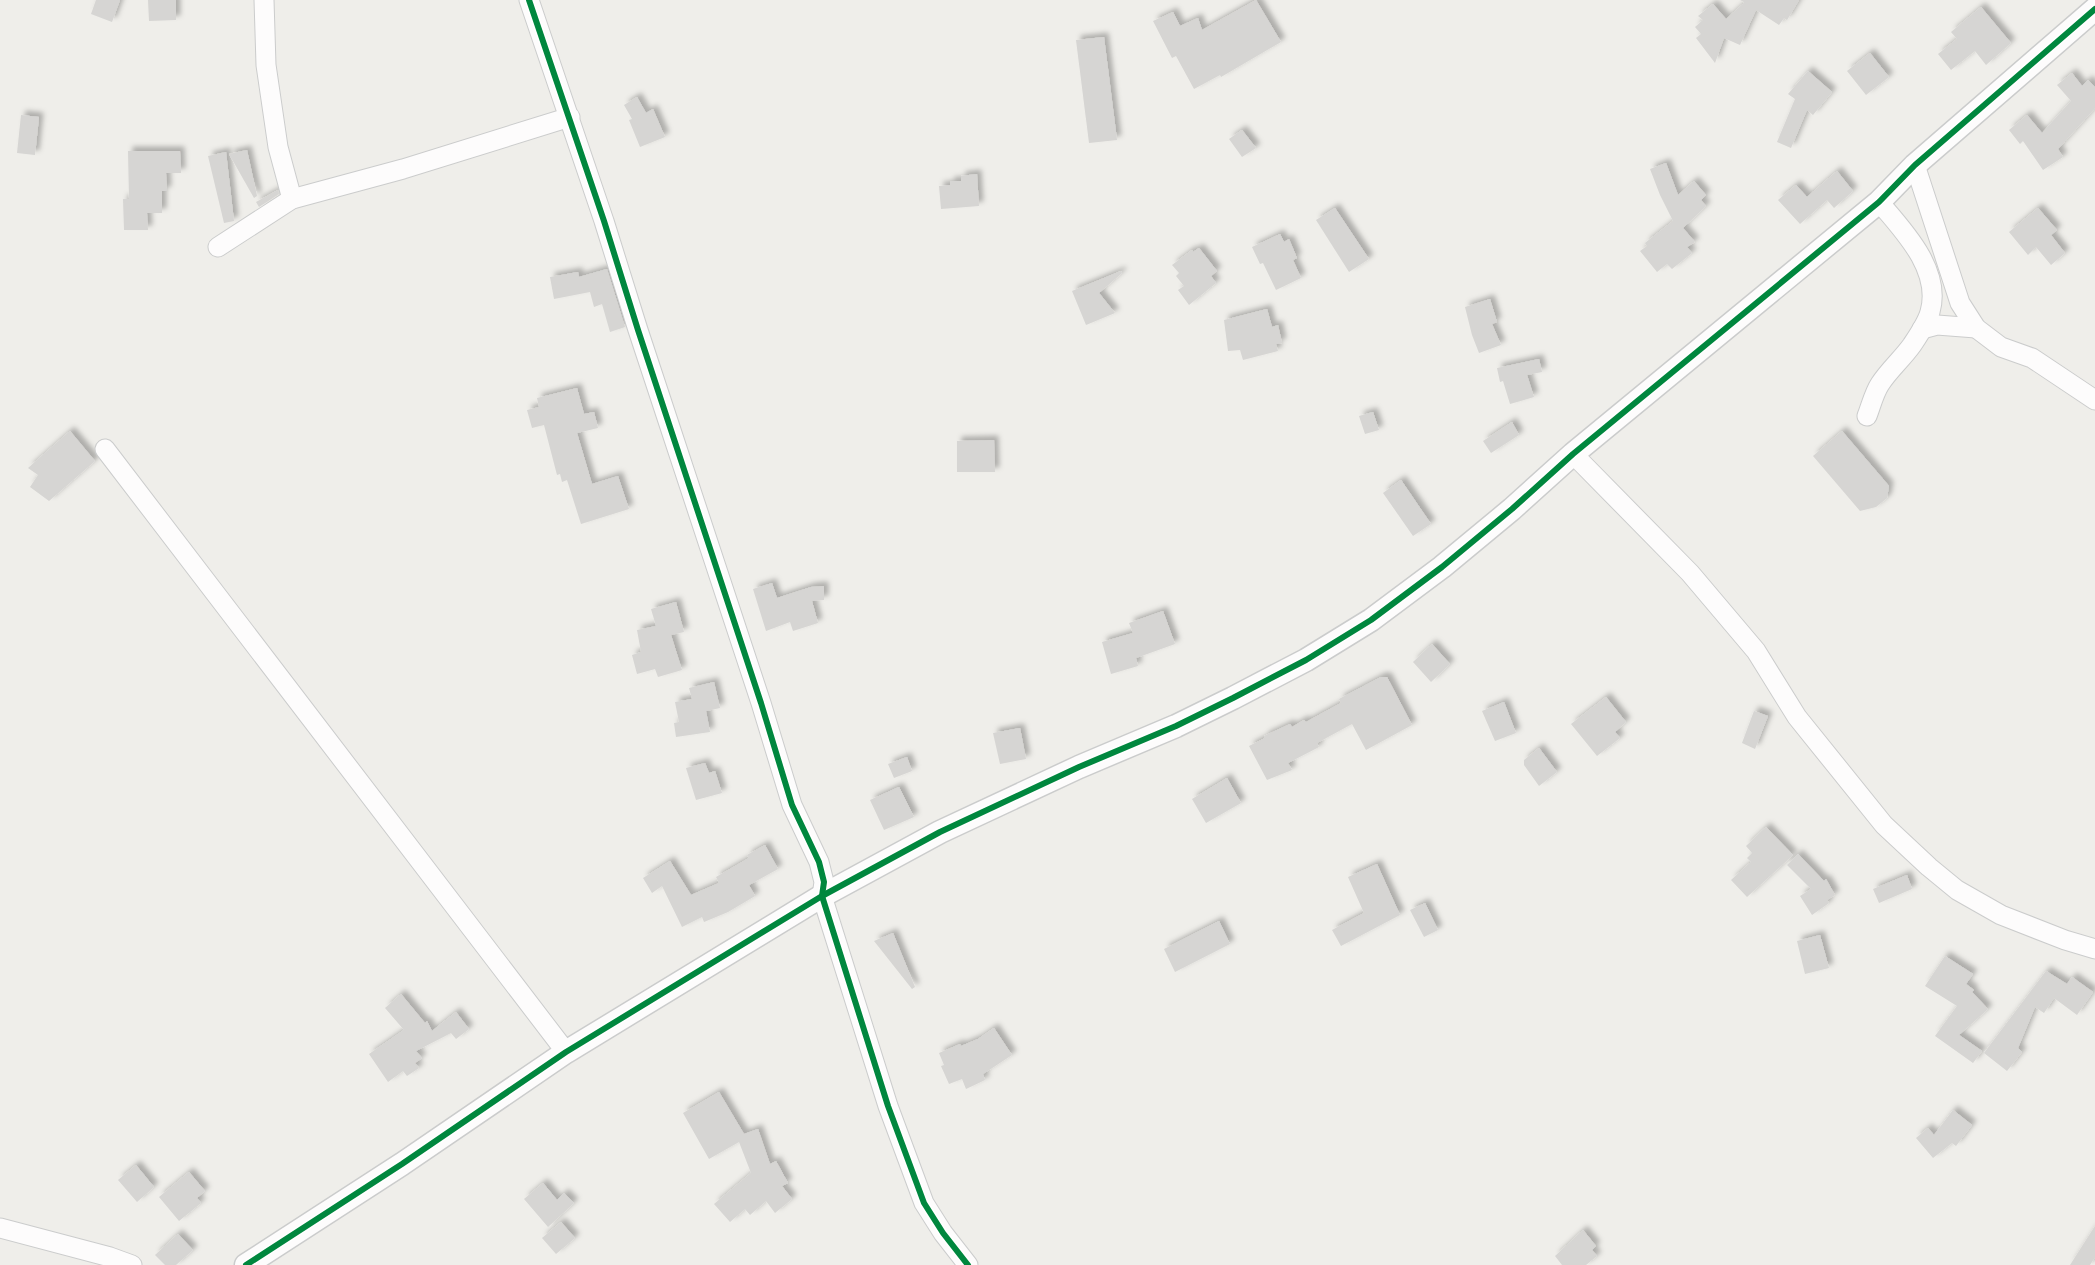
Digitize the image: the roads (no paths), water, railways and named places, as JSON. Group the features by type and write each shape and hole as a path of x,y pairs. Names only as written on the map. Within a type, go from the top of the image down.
{"street":[{"path":"264,0 266,65 278,147 292,199"},
{"path":"529,0 570,117 758,694 792,805 819,862 824,882 822,896 888,1106 924,1203 943,1233 968,1265"},
{"path":"246,1265 402,1164 566,1052 822,896 940,832 1079,766 1176,726 1306,660 1371,620 1442,567 1512,509 1573,454 1879,202 1915,165 2095,9"},
{"path":"218,247 292,199 403,169 570,117"},
{"path":"1915,165 1960,302 1976,328 2001,347 2032,358 2095,400"},
{"path":"1867,416 1879,386 1922,329 1930,312 1932,292 1928,274 1902,229 1879,202"},
{"path":"1922,329 1937,325 1976,328"},
{"path":"105,449 566,1052"},
{"path":"1573,454 1690,573 1726,615 1756,651 1797,716 1884,825 1957,890 2001,914 2065,940 2095,949"},
{"path":"0,1228 110,1257 132,1265"}]}
